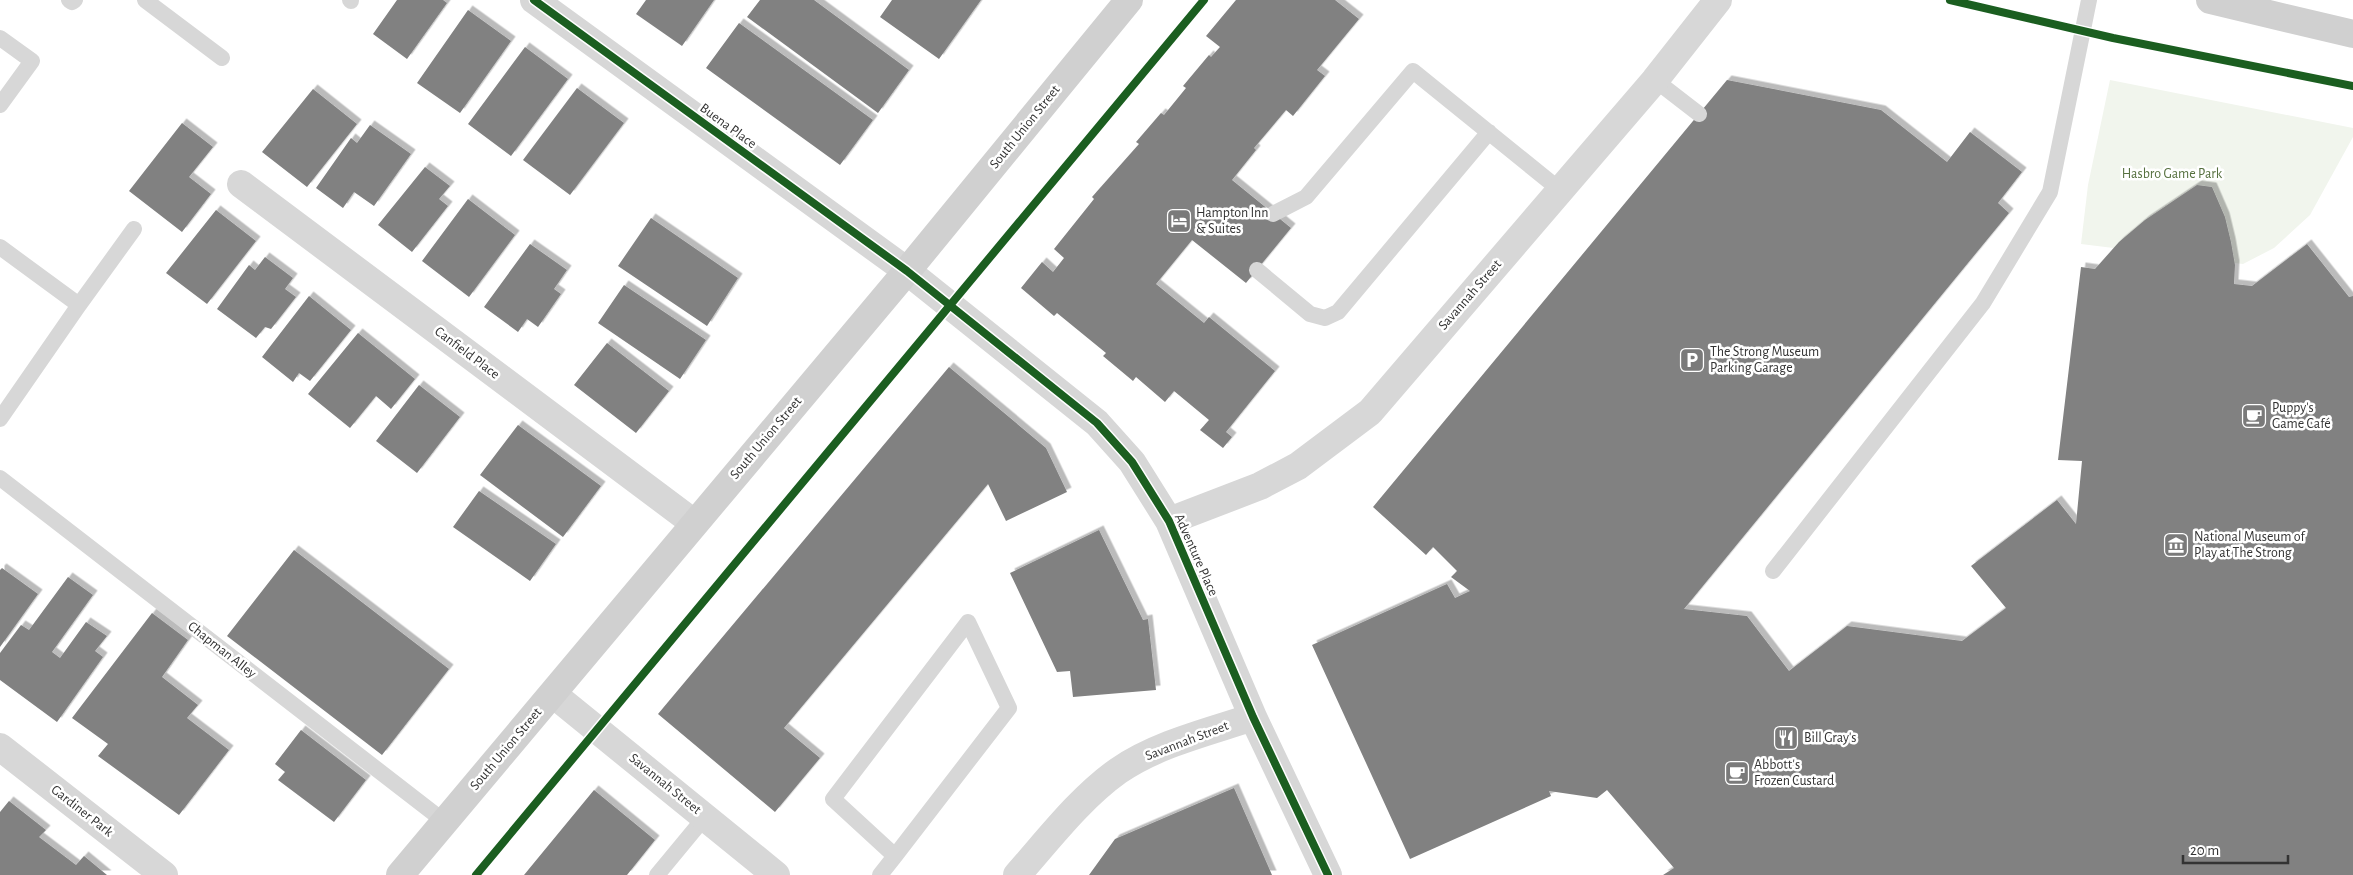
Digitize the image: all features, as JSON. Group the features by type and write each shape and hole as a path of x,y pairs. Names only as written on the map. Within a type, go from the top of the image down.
{"main road":[{"path":"2210,0 2353,34"},
{"name":"South Union Street","path":"400,875 907,271 1127,1"}],"street":[{"name":"Buena Place","path":"534,0 907,271"},
{"name":"Savannah Street","path":"1168,521 1244,492 1298,466 1370,412 1655,80 1718,0"},
{"name":"Canfield Place","path":"241,184 694,523"},
{"name":"Adventure Place","path":"907,271 1097,423 1132,462 1168,521 1253,717 1328,875"},
{"name":"Savannah Street","path":"553,694 776,875"},
{"name":"Savannah Street","path":"1017,875 1081,802 1119,771 1151,753 1253,717"},
{"name":"Gardiner Park","path":"0,747 164,875"}],"lane":[{"path":"69,0 72,2 74,0"},
{"path":"145,0 222,58"},
{"path":"1773,571 1983,303 2050,192 2089,0"},
{"path":"0,38 32,61 0,105"},
{"path":"1273,214 1306,197 1413,71 1560,190"},
{"path":"1655,80 1699,114"},
{"path":"1257,270 1310,314 1325,318 1338,312 1489,132"},
{"path":"0,419 134,229"},
{"path":"0,247 79,305"},
{"name":"Chapman Alley","path":"0,478 445,822"},
{"path":"880,875 895,856 1009,708 968,622 833,799 895,856"},
{"path":"657,875 705,817"}],"green space":[{"name":"Hasbro Game Park","path":"2110,80 2353,128 2353,137 2310,215 2274,248 2243,264 2081,244 2088,185"}],"building":[{"path":"397,0 443,0 447,3 407,59 373,34"},
{"path":"646,0 714,0 682,46 636,14"},
{"path":"760,0 814,0 909,70 878,113 747,17"},
{"path":"892,0 981,0 939,59 880,17"},
{"name":"Hampton Inn & Suites","path":"1236,0 1335,0 1359,19 1317,70 1325,76 1293,116 1286,110 1254,148 1256,150 1232,180 1291,228 1246,283 1192,240 1156,284 1204,323 1209,317 1275,371 1226,432 1232,437 1223,448 1200,430 1209,420 1174,391 1165,402 1136,377 1133,381 1103,356 1106,353 1057,313 1054,316 1021,288 1042,262 1053,272 1064,258 1054,249 1094,199 1092,197 1139,144 1136,142 1161,113 1164,115 1186,88 1183,86 1209,55 1211,57 1220,47 1206,36"},
{"path":"468,10 511,41 460,113 417,83"},
{"path":"739,23 873,120 840,165 706,68"},
{"path":"525,47 568,79 511,156 468,124"},
{"name":"National Museum of Play at The Strong","path":"1727,80 1881,110 1947,162 1970,132 2022,172 1998,203 2009,213 1684,609 1747,616 1789,671 1847,626 1962,641 2006,608 1971,566 2057,500 2076,524 2082,461 2058,460 2081,267 2095,269 2119,242 2145,220 2197,185 2212,187 2225,217 2231,242 2235,265 2234,284 2252,286 2307,244 2349,297 2353,296 2353,875 1663,875 1674,868 1607,790 1597,798 1549,791 1551,796 1410,859 1312,645 1447,584 1455,598 1470,591 1451,577 1457,571 1433,547 1426,555 1373,507"},
{"path":"577,88 624,123 570,195 523,160"},
{"path":"313,89 357,124 307,187 262,152"},
{"path":"182,123 213,147 189,177 211,194 182,232 129,191"},
{"path":"370,125 411,154 374,206 354,192 343,208 316,188 351,138 357,143"},
{"path":"425,167 450,186 439,199 448,206 412,252 378,225"},
{"path":"468,199 515,235 469,297 422,261"},
{"path":"216,210 256,241 207,304 166,273"},
{"path":"651,218 738,278 707,326 618,266"},
{"path":"530,244 567,270 554,289 561,294 538,327 527,319 518,332 484,307"},
{"path":"265,257 293,278 285,289 296,297 271,329 265,327 256,338 217,309 249,265 255,270"},
{"path":"624,285 706,340 680,379 598,323"},
{"path":"309,296 351,330 310,381 299,373 293,382 262,357"},
{"path":"358,333 415,379 391,409 376,396 350,428 308,394"},
{"path":"607,343 669,391 636,433 574,385"},
{"path":"949,367 1046,448 1067,492 1006,521 988,484 784,728 820,758 775,812 658,714"},
{"path":"419,385 460,417 417,473 376,441"},
{"path":"518,425 601,486 563,537 480,475"},
{"path":"479,491 556,544 530,581 453,527"},
{"path":"1099,530 1143,620 1148,619 1156,690 1073,697 1070,671 1057,672 1010,573"},
{"path":"294,550 449,669 382,755 227,636"},
{"path":"2,568 38,594 0,647 0,570"},
{"path":"68,577 93,595 52,652 60,658 86,622 107,636 95,651 103,657 57,722 0,680 0,653 21,625 29,630"},
{"path":"152,613 188,640 162,677 198,705 187,718 229,750 179,815 98,756 108,744 72,718"},
{"path":"301,730 366,780 334,822 278,780 285,772 275,764"},
{"path":"1234,788 1272,875 1089,875 1115,839"},
{"path":"594,790 655,840 627,875 524,875"},
{"path":"9,801 46,830 39,837 76,865 84,856 107,875 0,875 0,812"}],"cycle path":[{"path":"534,0 907,271 1097,423 1132,462 1169,521 1253,717 1328,875"},
{"path":"476,875 1204,0"},
{"path":"1950,0 2113,38 2353,86"}],"place":[{"name":"Hampton Inn & Suites","path":"1179,221"},
{"name":"The Strong Museum Parking Garage","path":"1692,360"},
{"name":"Puppy's Game Café","path":"2254,416"},
{"name":"National Museum of Play at The Strong","path":"2176,545"},
{"name":"Bill Gray's","path":"1786,738"},
{"name":"Abbott's Frozen Custard","path":"1737,773"}]}
